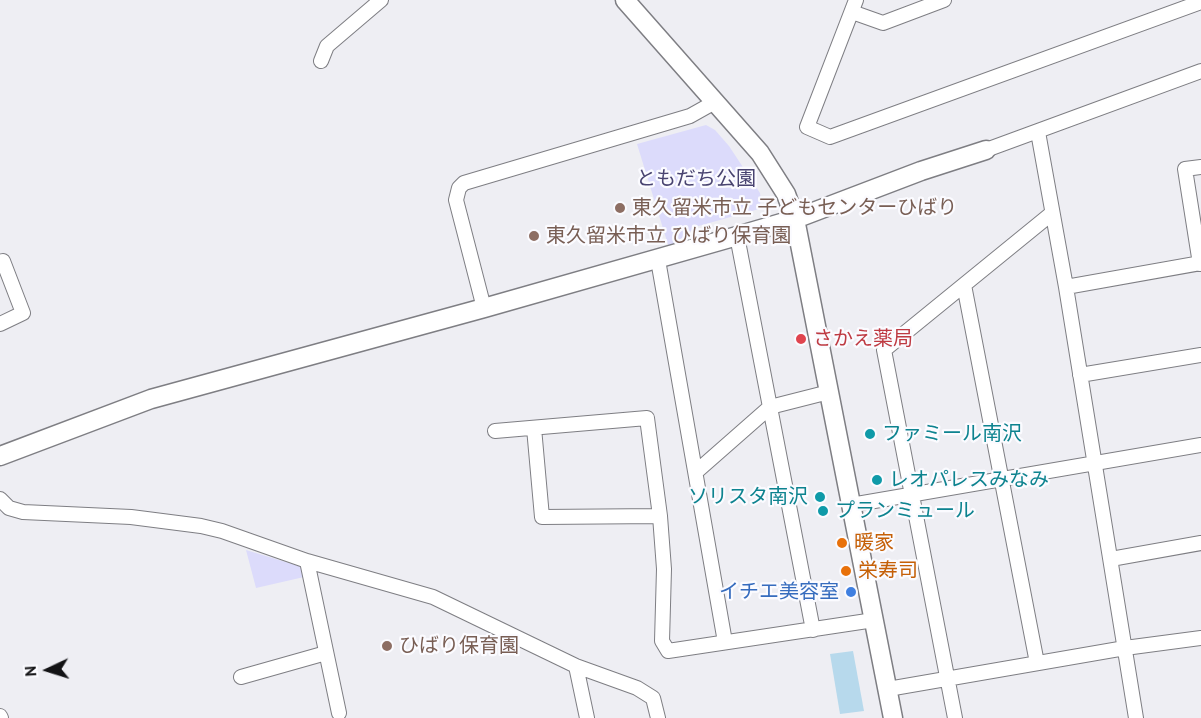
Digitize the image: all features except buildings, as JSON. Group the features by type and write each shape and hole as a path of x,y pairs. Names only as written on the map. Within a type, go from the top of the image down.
{"street":[{"path":"321,60 327,46 381,0"},
{"path":"626,0 760,153 786,194 795,219 893,718"},
{"path":"945,0 883,23 854,6 807,127 831,137 1201,2"},
{"path":"0,456 151,399 658,260 795,219 921,171 1038,132 1201,71"},
{"path":"484,308 456,200 459,188 464,183 671,122 702,111 715,102"},
{"path":"1038,132 1066,287 1136,718"},
{"path":"1066,287 1201,263 1185,169 1201,166"},
{"path":"955,718 884,350 1052,214"},
{"path":"737,236 813,630"},
{"path":"658,260 725,642"},
{"path":"0,262 3,261 23,313 0,324"},
{"path":"964,285 1037,663"},
{"path":"1080,375 1201,355"},
{"path":"696,472 770,407 829,392"},
{"path":"495,431 647,418 660,516 664,569 662,641 668,651 874,620"},
{"path":"534,428 542,517 660,516"},
{"path":"851,504 1201,445"},
{"path":"0,499 9,508 23,512 131,516 201,526 222,531 307,561 433,597 576,666 637,688 653,698 658,718"},
{"path":"1111,559 1201,543"},
{"path":"307,561 339,713"},
{"path":"888,689 1125,648 1201,638"},
{"path":"241,677 326,653"},
{"path":"576,666 587,718"}],"green space":[{"name":"ともだち公園","path":"706,125 715,130 729,146 760,193 759,209 695,227 670,251 637,144"},
{"path":"246,550 302,567 304,577 256,588"}],"shaded area":[{"path":"853,651 864,711 840,714 830,654"}],"place":[{"name":"東久留米市立 子どもセンターひばり","path":"620,208"},
{"name":"東久留米市立 ひばり保育園","path":"534,236"},
{"name":"さかえ薬局","path":"801,339"},
{"name":"ファミール南沢","path":"870,434"},
{"name":"レオパレスみなみ","path":"877,480"},
{"name":"ソリスタ南沢","path":"820,497"},
{"name":"プランミュール","path":"823,511"},
{"name":"暖家","path":"842,543"},
{"name":"栄寿司","path":"846,571"},
{"name":"イチエ美容室","path":"851,592"},
{"name":"ひばり保育園","path":"387,646"}]}
